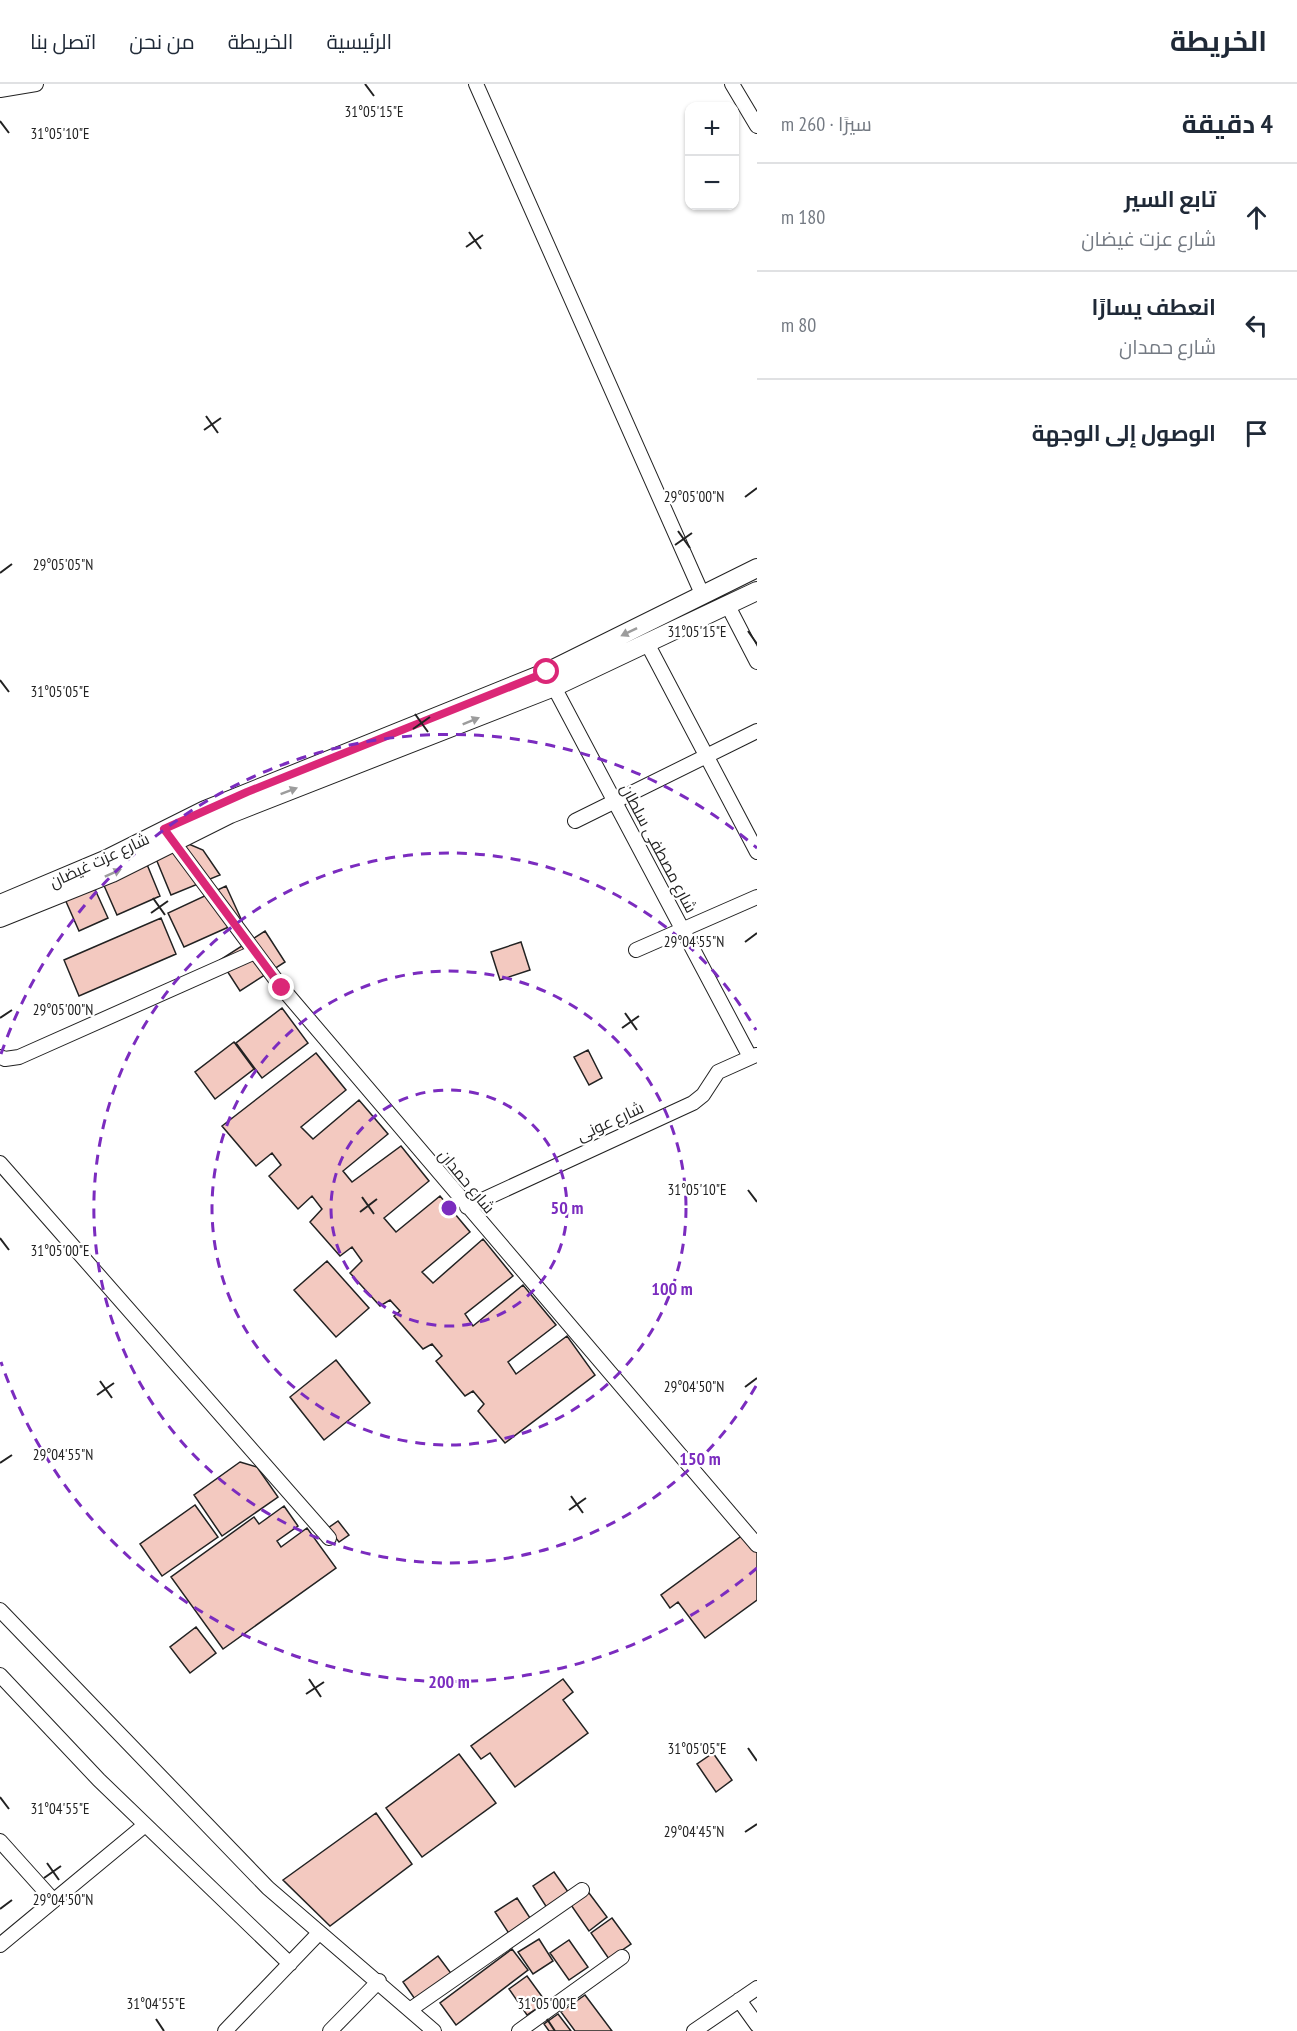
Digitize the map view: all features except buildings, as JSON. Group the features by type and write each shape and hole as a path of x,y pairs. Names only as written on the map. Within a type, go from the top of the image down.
{"street":[{"path":"0,90 36,84"},
{"path":"476,84 703,596"},
{"path":"732,84 757,126"},
{"name":"شارع عزت غيضان","path":"0,918 112,873 169,836 247,792 526,681 757,568"},
{"name":"شارع عزت غيضان","path":"0,904 107,859 230,814 554,687 648,645 757,591"},
{"path":"728,606 757,662"},
{"path":"648,645 757,852"},
{"name":"شارع مصطفى سلطان","path":"554,687 753,1056"},
{"path":"575,820 757,731"},
{"name":"شارع حمدان","path":"169,836 255,952 467,1207 602,1366 667,1436 757,1545"},
{"path":"636,950 757,897"},
{"path":"0,1057 5,1059 19,1057 255,952"},
{"name":"شارع عونى","path":"467,1207 699,1100 718,1072 753,1056"},
{"path":"0,1163 329,1538"},
{"path":"0,1610 244,1864 319,1933 379,1981 434,2031"},
{"path":"0,1675 99,1780 290,1964"},
{"path":"0,1945 145,1825"},
{"path":"0,1841 53,1900"},
{"path":"411,2009 582,1890"},
{"path":"225,2031 319,1933"},
{"path":"519,2031 622,1957"},
{"path":"330,2031 379,1981"},
{"path":"694,2031 757,1988"},
{"path":"739,2000 757,2025"}],"route":[{"path":"282,988 164,829 247,792 547,672"}]}
